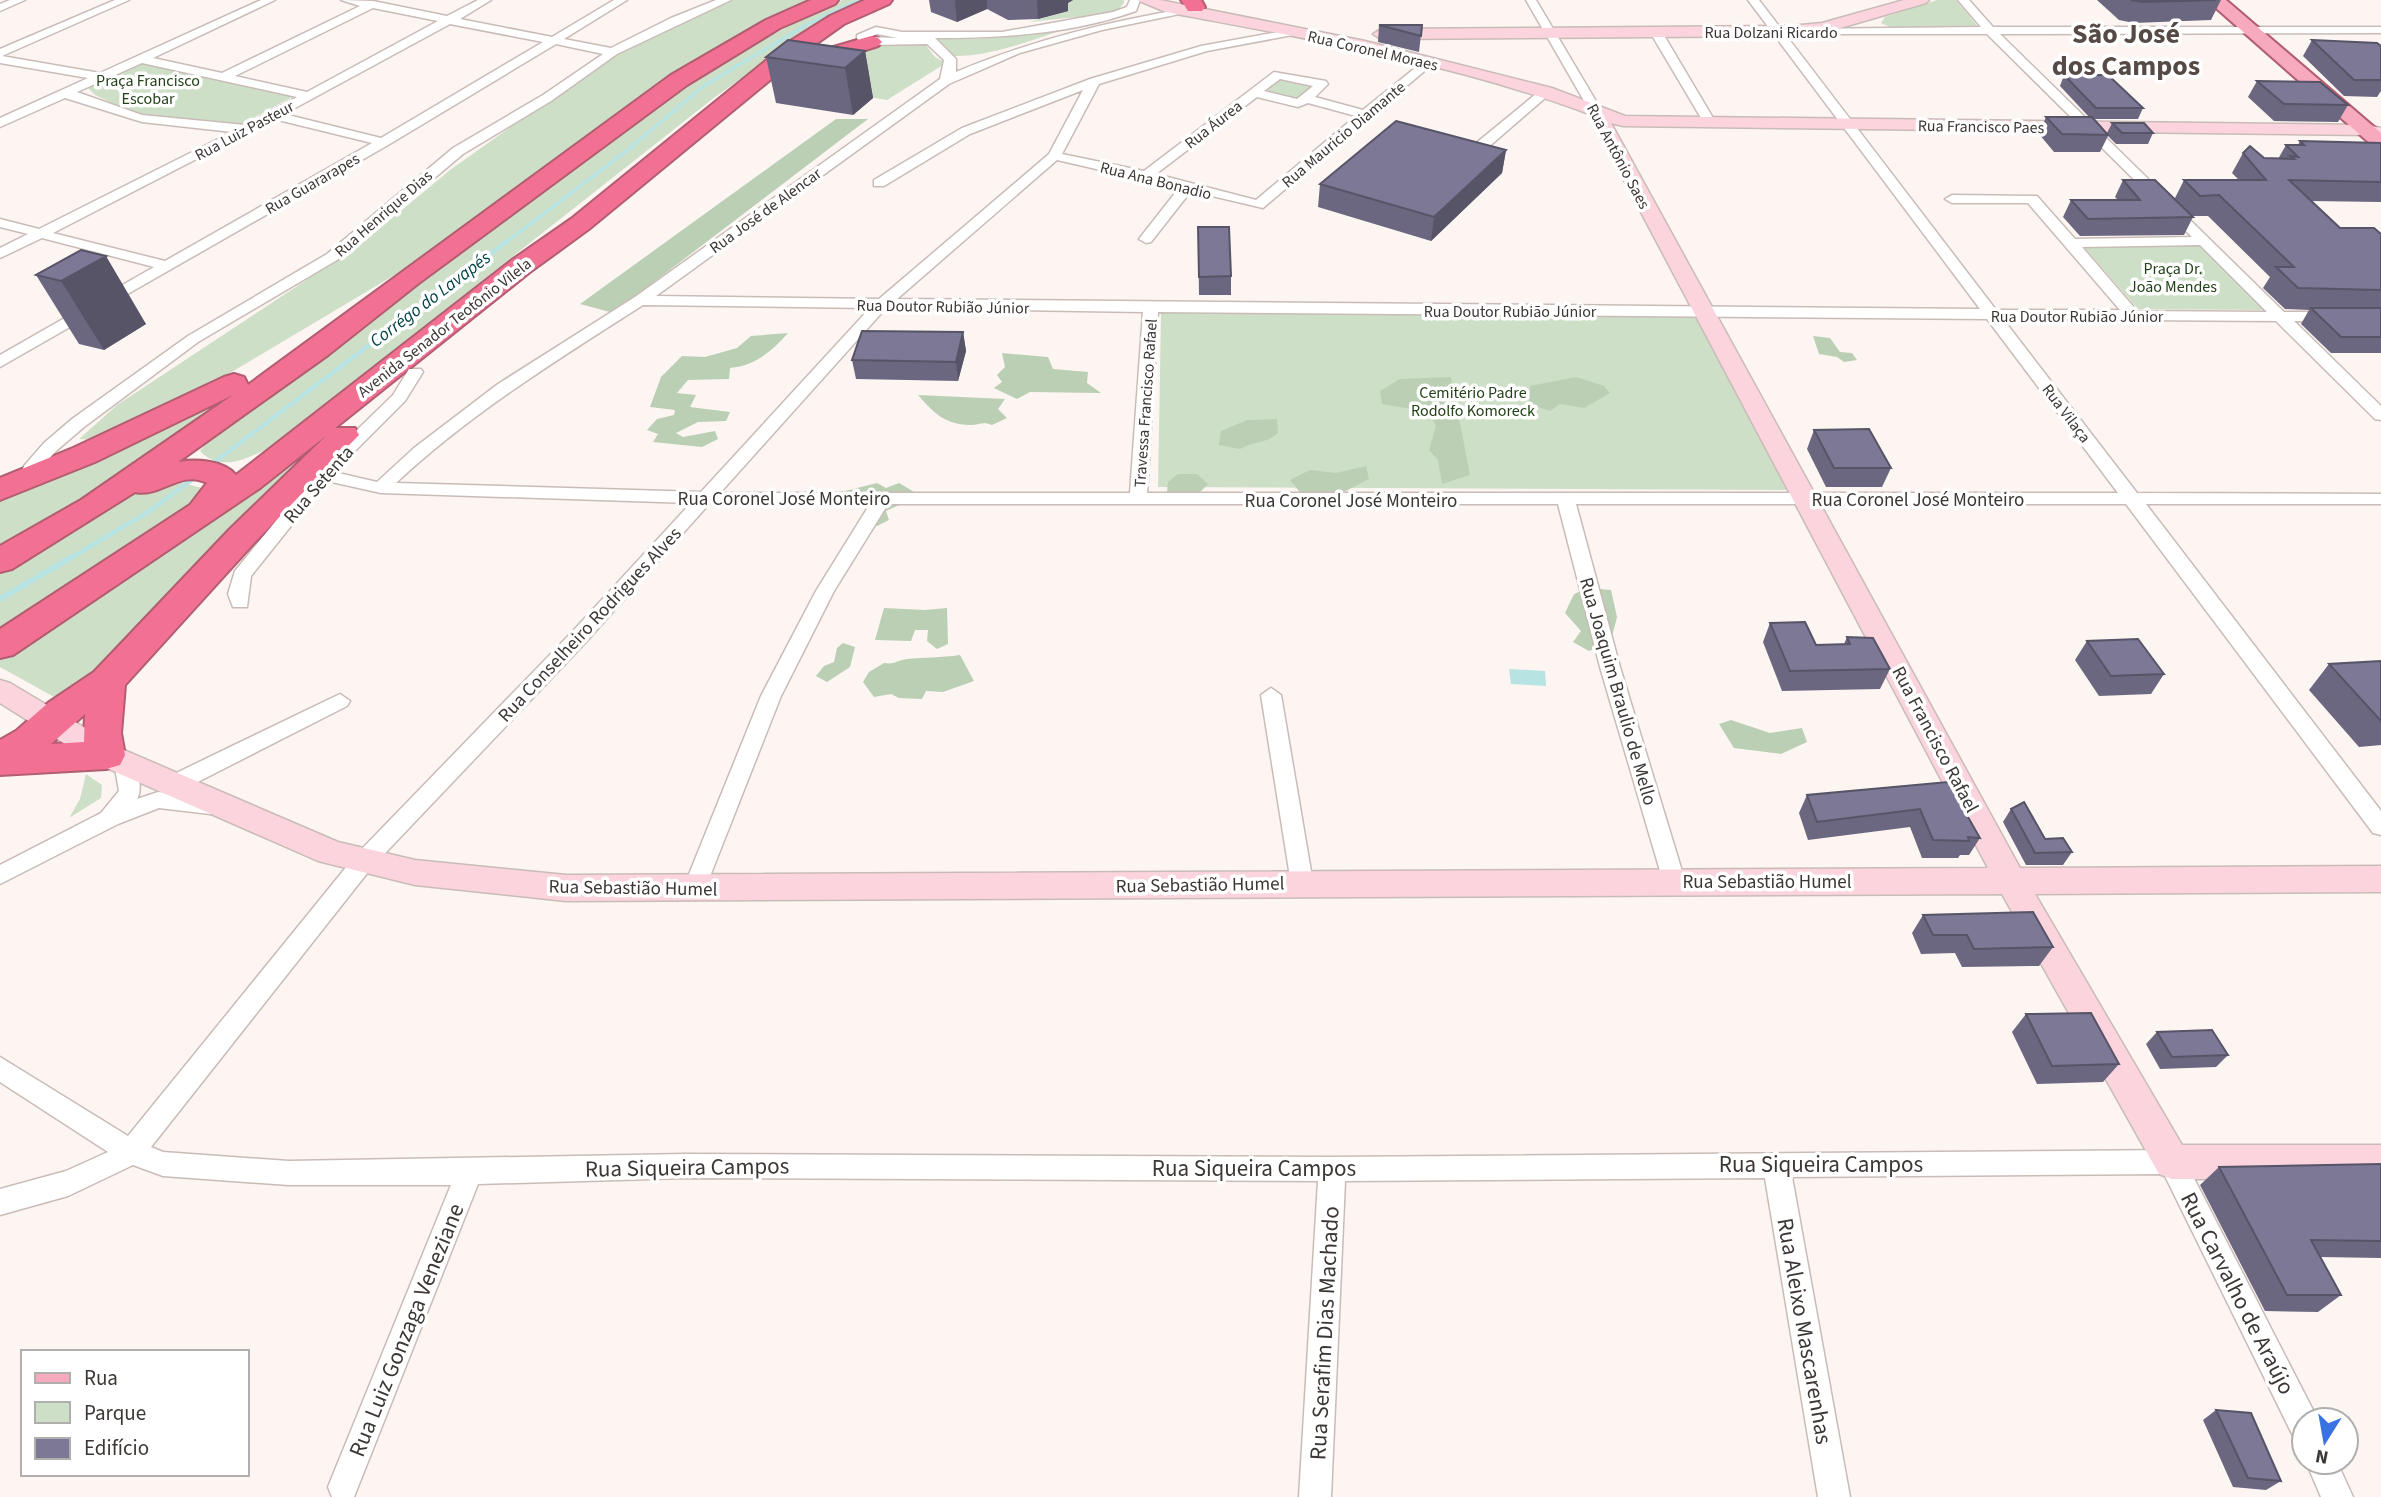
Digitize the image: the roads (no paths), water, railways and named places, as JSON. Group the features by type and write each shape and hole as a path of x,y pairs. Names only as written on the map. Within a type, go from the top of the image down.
{"highway":[{"path":"0,561 93,507 318,349 409,277 688,73 773,24 828,0"},
{"path":"689,136 713,124 795,66 836,42 856,20 874,21 889,0"},
{"name":"Avenida Senador Teotônio Vilela","path":"0,646 201,514 267,467 521,266 580,224 797,47 837,20 874,21"},
{"path":"0,759 30,741 48,720 107,681 300,476 520,282 580,224"},
{"path":"0,490 190,406 261,368 409,277"},
{"path":"93,507 159,476 187,470 203,470 222,478 223,487 201,514"},
{"path":"0,759 116,759 102,733 107,681"}],"main road":[{"name":"Rua Coronel Moraes","path":"1144,0 1191,6 1294,32 1362,39 1429,62 1573,100 1597,113"},
{"name":"Rua Dolzani Ricardo","path":"1163,0 1362,39 1551,33 1783,31"},
{"path":"1783,31 1823,28 1921,0"},
{"path":"2216,0 2376,135"},
{"name":"Rua Francisco Paes","path":"1597,113 1623,121 2087,127 2376,135"},
{"name":"Rua Antônio Saes","path":"1597,113 1704,313"},
{"name":"Rua Francisco Rafael","path":"1704,313 1808,499 2010,879 2172,1162"},
{"name":"Rua Sebastião Humel","path":"0,690 116,759 176,783 328,852 364,862 466,878 566,888 2381,879"},
{"name":"Rua Siqueira Campos","path":"2172,1162 2381,1162"}],"street":[{"path":"0,8 20,0"},
{"path":"0,53 124,0"},
{"path":"0,123 270,0"},
{"path":"346,0 377,2 613,52"},
{"name":"Rua Luiz Pasteur","path":"0,254 247,129 486,0"},
{"name":"Rua Guararapes","path":"0,362 383,142 622,0"},
{"name":"Rua Henrique Dias","path":"28,478 30,470 50,447 184,345 332,257 458,151 547,98 613,52 675,20 726,0"},
{"path":"874,21 902,36 1002,35 1103,22 1130,10 1135,0"},
{"name":"Rua Antônio Saes","path":"1531,0 1597,113"},
{"name":"Rua Vilaça","path":"1753,0 1783,31 1993,315 2381,827"},
{"path":"1963,0 1991,32 2381,415"},
{"path":"225,76 377,2"},
{"name":"Rua José de Alencar","path":"381,488 420,452 519,376 640,300 945,81 988,62 1103,22 1191,6"},
{"path":"874,21 930,40 950,59 988,62"},
{"name":"Rua Dolzani Ricardo","path":"1783,31 2381,30"},
{"path":"879,183 966,131 1094,82 1205,48 1294,32"},
{"path":"1656,32 1710,123"},
{"path":"0,59 102,77"},
{"path":"142,59 309,96"},
{"path":"945,81 950,72 950,59"},
{"name":"Rua Mauricio Diamante","path":"1258,205 1429,62"},
{"name":"Rua Áurea","path":"1146,176 1253,92 1281,74 1322,84 1307,99"},
{"name":"Rua Conselheiro Rodrigues Alves","path":"0,1202 67,1185 96,1174 131,1152 364,862 579,637 881,305 1054,156 1094,82"},
{"path":"1253,92 1298,103 1307,99 1366,115"},
{"path":"1479,147 1546,92"},
{"path":"65,94 89,97 123,114 149,120 247,129"},
{"path":"271,115 383,142"},
{"name":"Rua Ana Bonadio","path":"1054,156 1258,205"},
{"path":"1146,239 1187,187"},
{"path":"1952,199 2032,200 2133,316"},
{"path":"0,223 166,266"},
{"path":"2071,243 2203,241"},
{"name":"Rua Doutor Rubião Júnior","path":"640,300 1151,308 2381,317"},
{"name":"Travessa Francisco Rafael","path":"1138,499 1151,308"},
{"name":"Rua Setenta","path":"240,603 237,594 242,575 322,475 387,412 415,372"},
{"path":"50,447 58,454 84,455"},
{"name":"Rua Coronel José Monteiro","path":"322,475 381,488 705,498 1566,501 2381,499"},
{"path":"694,889 771,696 825,591 882,499"},
{"name":"Rua Joaquim Braulio de Mello","path":"1566,501 1610,667 1674,881"},
{"path":"1271,695 1301,883"},
{"path":"176,783 340,701"},
{"path":"109,819 131,793 116,759"},
{"path":"0,875 109,819 158,800 226,808"},
{"name":"Rua Siqueira Campos","path":"0,1068 131,1152 163,1164 204,1169 469,1172 686,1166 903,1165 1332,1169 2172,1162"},
{"name":"Rua Carvalho de Araújo","path":"2172,1162 2294,1406"},
{"name":"Rua Aleixo Mascarenhas","path":"1776,1164 1834,1497"},
{"name":"Rua Serafim Dias Machado","path":"1315,1497 1332,1169"},
{"name":"Rua Luiz Gonzaga Veneziane","path":"343,1487 469,1172"},
{"path":"2327,1476 2337,1497"}],"water":[{"path":"1509,669 1545,671 1546,686 1511,684"}],"waterway":[{"name":"Corrégo do Lavapés","path":"504,244 625,152 705,85 808,24 859,0"},
{"name":"Corrégo do Lavapés","path":"208,467 506,242"},
{"name":"Corrégo do Lavapés","path":"69,559 148,512 197,476"},
{"name":"Corrégo do Lavapés","path":"0,599 72,557"}],"district":[{"name":"São José dos Campos","path":"2126,49"}],"park label":[{"name":"Praça Francisco Escobar","path":"148,89"},
{"name":"Praça Dr. João Mendes","path":"2173,277"},
{"name":"Cemitério Padre Rodolfo Komoreck","path":"1473,401"}]}
